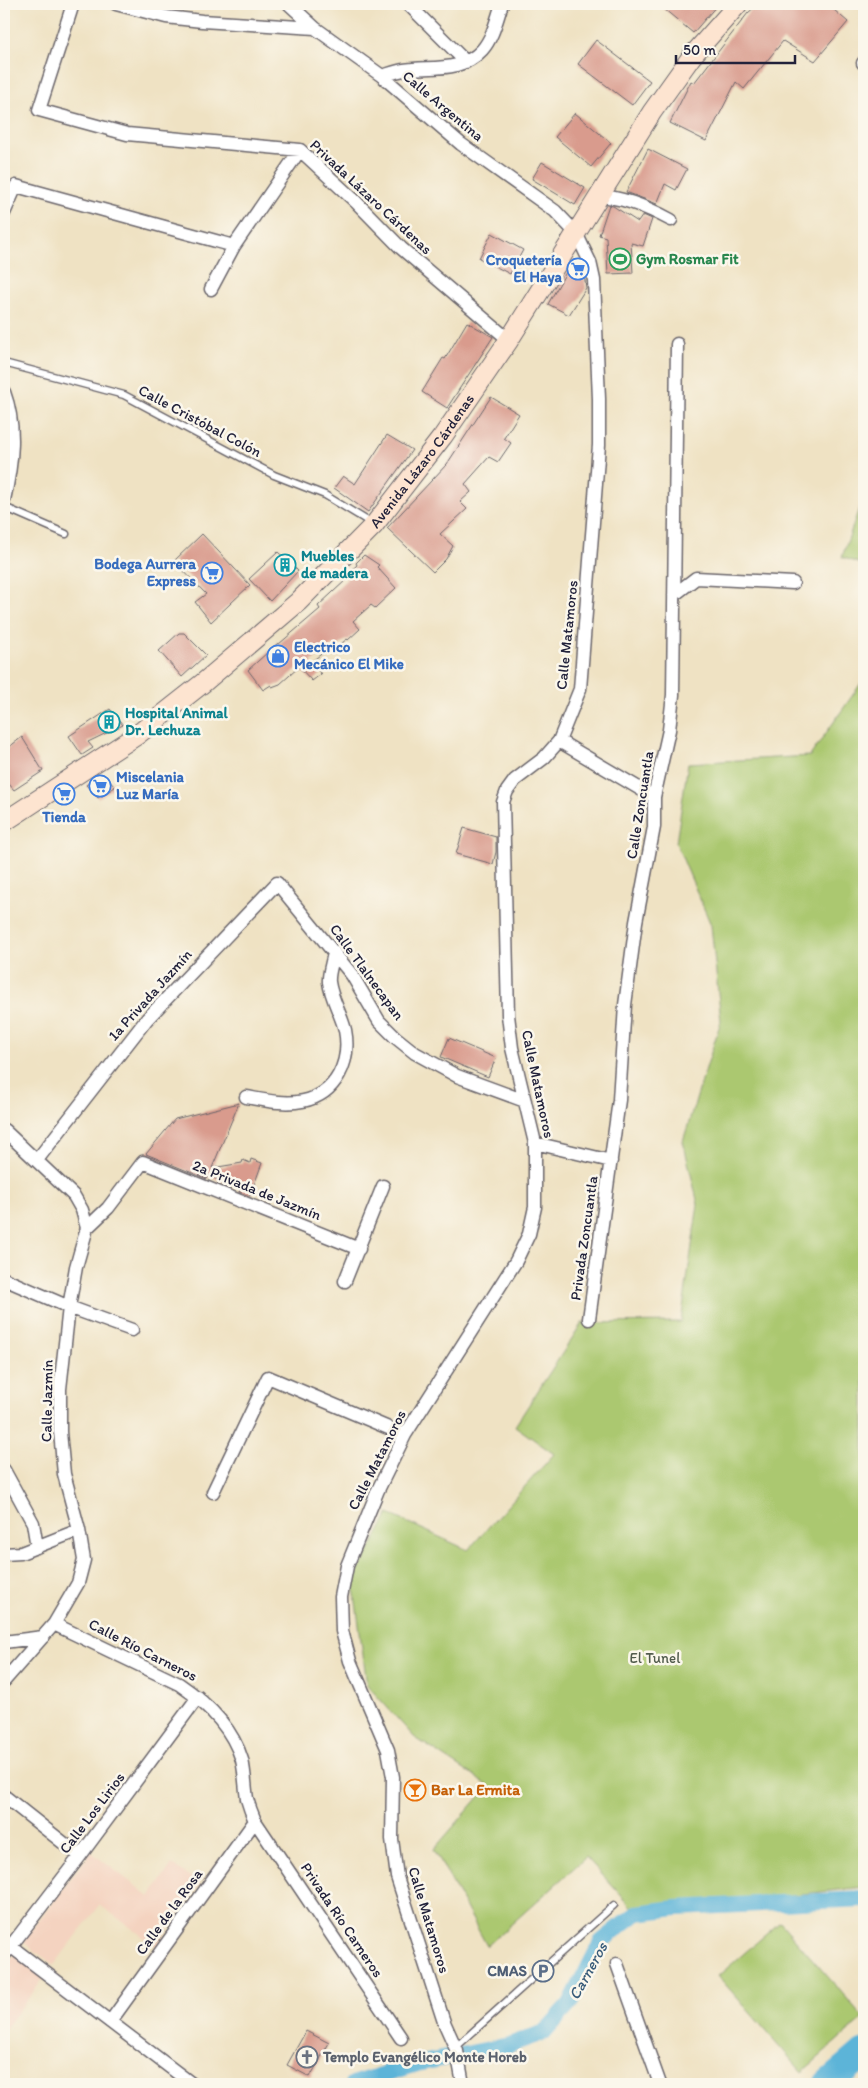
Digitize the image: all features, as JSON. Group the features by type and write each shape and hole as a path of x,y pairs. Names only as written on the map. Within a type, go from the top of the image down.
{"main road":[{"name":"Avenida Lázaro Cárdenas","path":"4,822 137,735 203,683 298,602 374,525 443,436 509,340 652,112 692,56 738,4"}],"street":[{"name":"Privada Lázaro Cárdenas","path":"73,4 39,110 127,134 300,150 356,202 400,248 509,340"},
{"path":"116,4 166,17 315,28"},
{"name":"Calle Argentina","path":"289,4 315,28 382,76 461,144 555,211 576,233"},
{"path":"408,4 466,62"},
{"path":"382,76 405,70 446,68 466,62 482,50 492,32 502,4"},
{"path":"211,289 234,246 300,150"},
{"path":"4,213 16,186 234,246"},
{"path":"598,196 612,196 655,211 671,220"},
{"name":"Calle Matamoros","path":"463,2084 461,2065 456,2049 444,2022 397,1877 392,1839 392,1777 388,1750 350,1661 342,1631 341,1597 347,1566 378,1490 405,1435 516,1261 529,1234 535,1208 535,1143 512,1048 508,1015 503,802 507,791 515,780 544,758 560,741 580,689 599,446 599,399 594,280 590,262 576,233"},
{"name":"Calle Zoncuantla","path":"611,1162 619,1100 625,1005 636,922 654,827 654,798 673,695 677,344"},
{"path":"4,392 8,404 12,436 11,470 4,500"},
{"path":"674,595 696,578 793,582"},
{"path":"560,741 654,798"},
{"name":"Calle Tlalnecapan","path":"277,883 352,975 379,1021 395,1037 415,1053 457,1076 525,1101"},
{"name":"1a Privada Jazmín","path":"37,1160 147,1019 277,883"},
{"path":"246,1096 275,1102 304,1101 324,1092 339,1076 346,1056 345,1030 328,982 334,952"},
{"path":"4,1130 74,1196 82,1210 87,1228"},
{"path":"535,1143 611,1162"},
{"name":"2a Privada de Jazmín","path":"87,1228 108,1208 143,1162 359,1249"},
{"name":"Privada Zoncuantla","path":"589,1319 611,1162"},
{"path":"345,1281 383,1186"},
{"name":"Calle Jazmín","path":"4,1680 54,1624 78,1583 84,1560 80,1530 64,1474 60,1432 60,1389 69,1307 76,1267 87,1228"},
{"path":"4,1279 69,1307 132,1330"},
{"path":"213,1492 268,1376 405,1435"},
{"path":"4,1470 33,1523 37,1546"},
{"path":"4,1554 21,1553 80,1530"},
{"name":"Calle Río Carneros","path":"54,1624 179,1684 198,1697 220,1719 234,1739 242,1762 248,1801 255,1821"},
{"path":"4,1642 43,1637"},
{"name":"Calle Los Lirios","path":"6,1948 80,1856 198,1697"},
{"path":"4,1796 80,1856"},
{"name":"Calle de la Rosa","path":"110,2022 255,1821"},
{"name":"Privada Río Carneros","path":"255,1821 401,2038"},
{"path":"6,1948 110,2022 192,2084"},
{"path":"617,1964 660,2084"}],"lane":[{"name":"Calle Cristóbal Colón","path":"4,363 124,394 274,475 324,495 374,525"},
{"path":"4,507 66,534"},
{"path":"456,2049 614,1905"}],"shaded area":[{"path":"91,1852 150,1897 172,1864 200,1884 156,1946 100,1905 54,1965 23,1942"},
{"path":"16,1952 46,1975 4,2030 4,1969"}],"green space":[{"path":"864,494 864,565 842,557"},
{"name":"El Tunel","path":"864,679 864,1887 637,1913 586,1857 487,1946 434,1849 489,1786 414,1737 367,1685 353,1580 389,1514 468,1550 554,1454 515,1426 582,1323 681,1322 698,1204 683,1141 721,1021 711,925 676,843 688,763 810,756"},
{"path":"780,1922 864,2018 802,2072 718,1976"}],"building":[{"path":"658,4 718,4 693,33"},
{"path":"758,4 827,4 848,22 815,61 783,41 744,89 736,82 706,141 670,123 691,81 694,83 748,13"},
{"path":"596,40 650,81 632,105 578,64"},
{"path":"575,113 611,143 591,167 555,137"},
{"path":"648,149 687,169 676,190 665,184 657,204 626,192"},
{"path":"542,162 585,188 575,205 532,179"},
{"path":"609,205 638,222 643,215 652,219 643,246 631,243 633,273 608,274 606,237 599,235"},
{"path":"492,233 523,250 510,274 479,258"},
{"path":"573,260 583,266 586,288 569,315 548,304"},
{"path":"467,322 493,337 447,408 422,392 443,358 445,359"},
{"path":"491,397 519,414 504,438 511,443 498,462 489,457 465,484 471,492 460,502 467,509 440,534 453,546 446,559 433,572 387,528 447,464"},
{"path":"387,435 412,450 368,512 334,488 343,476 355,484"},
{"name":"Bodega Aurrera Express","path":"202,534 250,585 211,622 195,602 206,594 174,561"},
{"path":"278,552 298,571 270,601 249,579"},
{"path":"364,555 379,565 377,567 396,588 375,608 371,605 353,621 360,629 348,640 337,647 334,644 311,662 321,674 312,681 299,667 280,684 272,687 271,685 263,690 248,670 320,609 318,606 347,579 345,576 357,565 356,563"},
{"path":"179,633 184,633 206,655 182,677 159,651"},
{"path":"110,709 123,725 88,742 93,748 82,755 69,736"},
{"path":"22,737 43,771 14,790 4,778 4,751"},
{"name":"Miscelania Luz María","path":"103,774 115,787 98,798 86,785"},
{"path":"464,828 496,837 496,852 493,864 456,854"},
{"path":"449,1038 496,1058 488,1077 441,1057"},
{"path":"239,1103 212,1168 242,1163 243,1160 250,1163 251,1159 262,1163 250,1196 239,1192 241,1188 209,1176 207,1179 146,1154 175,1119"},
{"name":"Templo Evangélico Monte Horeb","path":"306,2031 329,2043 310,2077 287,2065"}],"waterway":[{"name":"Carneros","path":"353,2084 417,2064 509,2045 545,2032 570,2004 601,1942 637,1913 676,1908 864,1899"},
{"name":"Carneros","path":"828,2084 864,2053"}],"place":[{"name":"Gym Rosmar Fit","path":"620,259"},
{"name":"Croquetería El Haya","path":"578,269"},
{"name":"Muebles de madera","path":"285,565"},
{"name":"Bodega Aurrera Express","path":"212,573"},
{"name":"Electrico Mecánico El Mike","path":"278,656"},
{"name":"Hospital Animal Dr. Lechuza","path":"109,722"},
{"name":"Miscelania Luz María","path":"100,786"},
{"name":"Tienda","path":"64,794"},
{"name":"Bar La Ermita","path":"415,1790"},
{"name":"CMAS","path":"543,1971"},
{"name":"Templo Evangélico Monte Horeb","path":"307,2057"}]}
